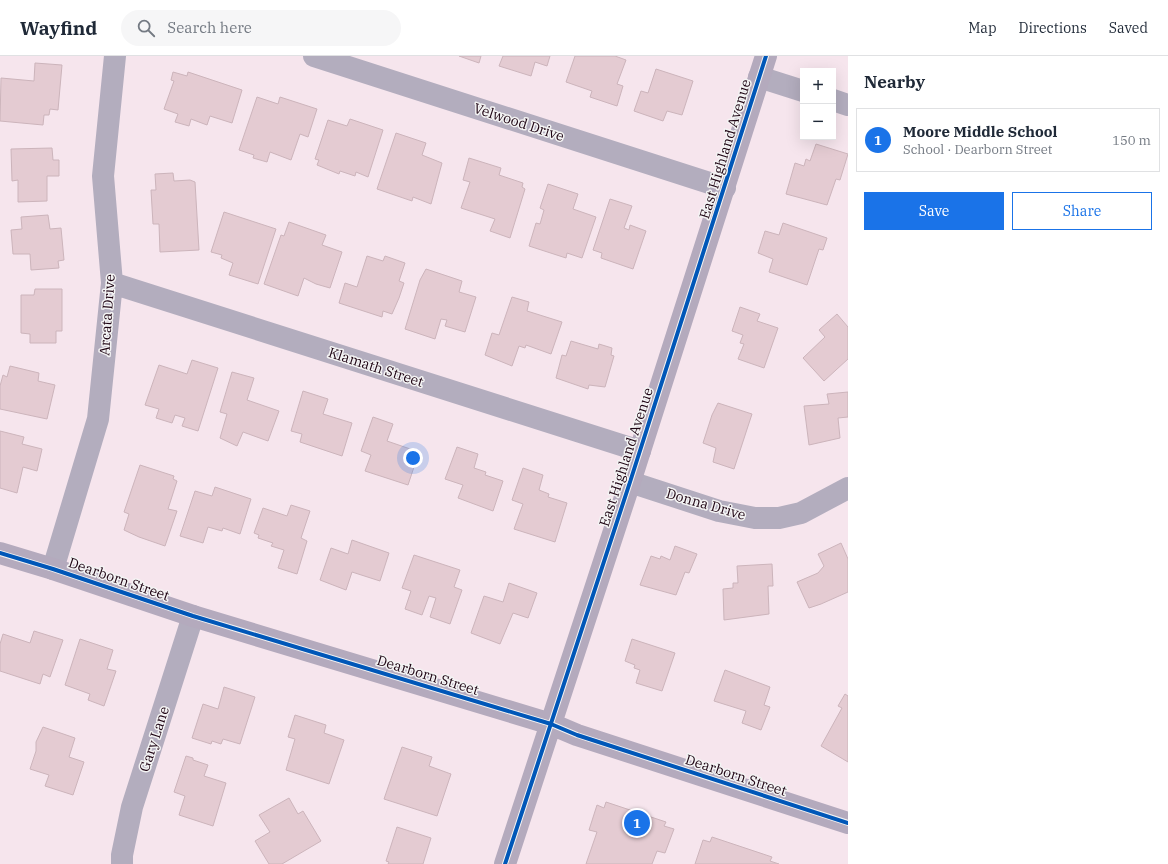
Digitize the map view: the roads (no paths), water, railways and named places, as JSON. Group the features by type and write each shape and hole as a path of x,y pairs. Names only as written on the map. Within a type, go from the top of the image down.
{"street":[{"name":"Arcata Drive","path":"53,569 98,419 112,283 102,176 115,56"},
{"name":"Velwood Drive","path":"314,56 725,188"},
{"name":"East Highland Avenue","path":"505,864 725,188 766,56"},
{"path":"759,77 800,90"},
{"path":"836,101 848,105"},
{"name":"Klamath Street","path":"112,283 640,451"},
{"name":"Donna Drive","path":"630,482 719,511 755,518 779,518 801,513 848,488"},
{"name":"Dearborn Street","path":"0,553 53,569 193,616 551,724 577,735 848,823"},
{"name":"Gary Lane","path":"122,864 122,855 132,807 193,616"}],"place":[{"name":"Moore Middle School","path":"637,823"}]}
